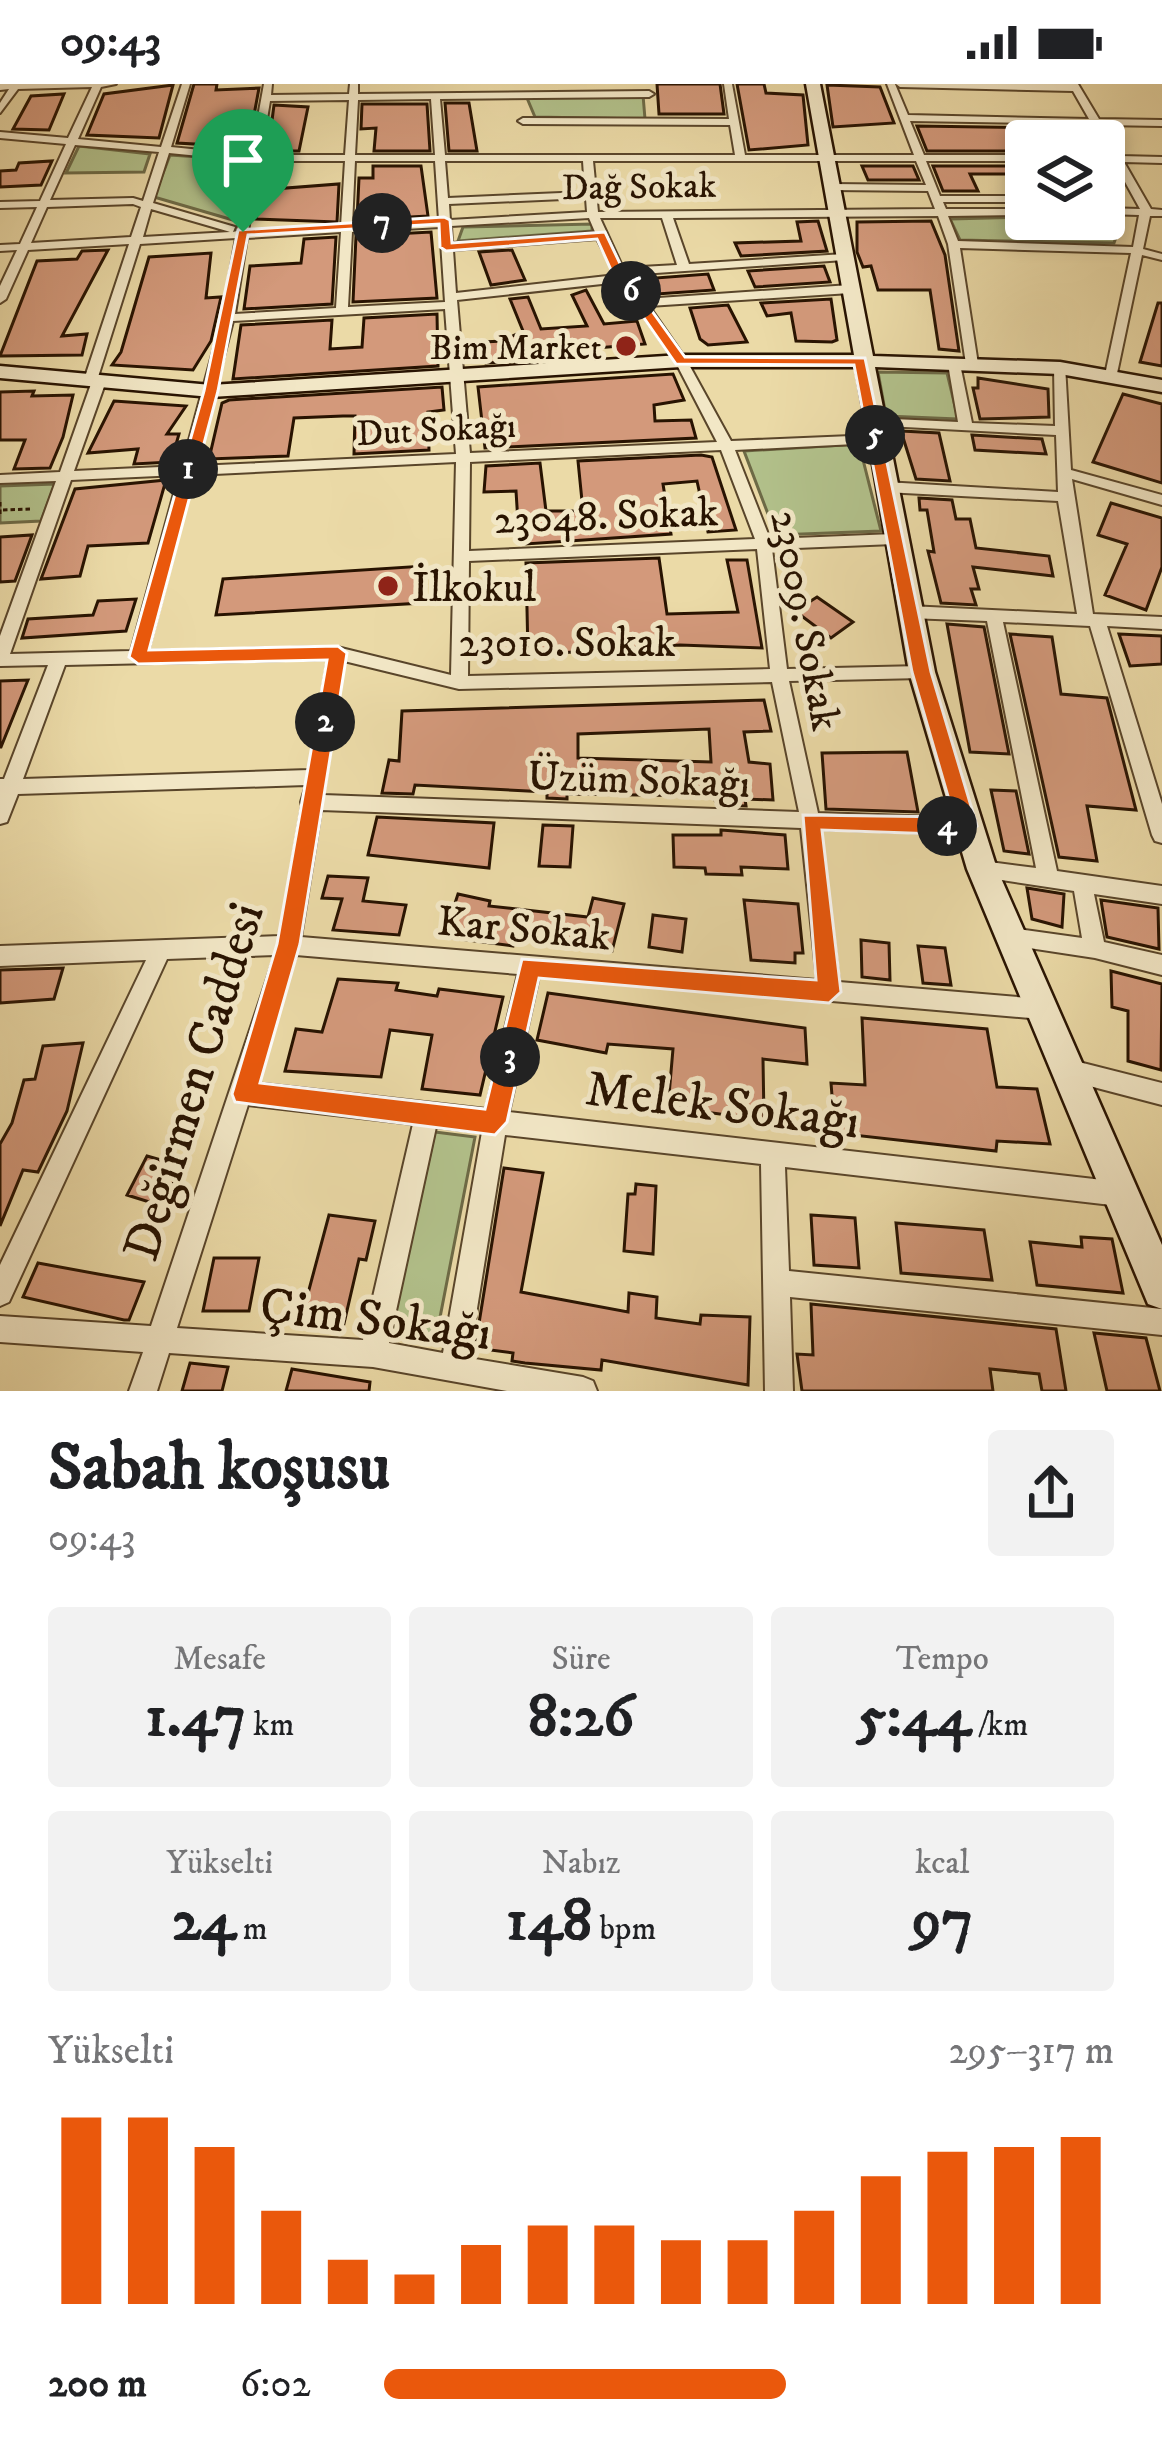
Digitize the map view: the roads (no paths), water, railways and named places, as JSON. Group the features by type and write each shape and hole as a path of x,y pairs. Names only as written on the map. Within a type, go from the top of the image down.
{"main road":[{"path":"813,84 860,361 922,672 982,869 1120,1194 1149,1236 1162,1290"},
{"path":"0,372 211,391 681,361 860,361 1060,368 1162,386"}],"street":[{"path":"0,299 98,84"},
{"path":"0,87 112,84"},
{"path":"0,660 65,476 145,202 186,84"},
{"path":"728,84 740,158"},
{"path":"891,84 954,244 966,426"},
{"path":"900,84 1075,86 1094,120"},
{"path":"0,110 14,87"},
{"path":"138,657 228,318 267,91 435,96 649,89 653,122"},
{"path":"342,312 353,90"},
{"path":"517,90 530,155"},
{"path":"435,96 463,457 459,683"},
{"path":"903,118 1031,120"},
{"path":"523,121 734,122"},
{"path":"1125,122 1162,123"},
{"path":"0,135 254,158 1005,158"},
{"name":"23009. Sokak","path":"587,156 592,214 601,235 621,275 681,361 726,445 764,544 779,675 810,821 829,992"},
{"path":"1125,159 1162,160"},
{"path":"1111,375 1143,205 1125,180"},
{"path":"833,201 933,193 1005,198"},
{"path":"443,201 591,195"},
{"path":"833,201 941,214 1005,212"},
{"name":"Dağ Sokak","path":"0,248 833,201"},
{"path":"0,205 145,202 243,232"},
{"path":"1125,203 1162,206"},
{"path":"1125,208 1143,205"},
{"path":"667,213 684,267"},
{"path":"446,247 601,235"},
{"path":"954,244 1135,250 1162,257"},
{"path":"228,318 342,312 684,267 844,256"},
{"path":"639,303 850,290"},
{"path":"1060,368 1065,497 1092,620 1162,835"},
{"name":"Dut Sokağı","path":"0,479 726,445 874,430 966,426 1064,430"},
{"path":"1063,472 1162,500"},
{"path":"885,487 1065,497"},
{"name":"23048. Sokak","path":"464,556 894,539"},
{"path":"909,612 1162,623"},
{"path":"994,617 1048,878"},
{"name":"23010. Sokak","path":"0,660 338,653 459,683 922,672"},
{"name":"Değirmen Caddesi","path":"143,1391 244,1094 289,944 338,653"},
{"path":"0,816 5,786 59,658"},
{"path":"5,786 315,777"},
{"name":"Üzüm Sokağı","path":"310,802 967,826"},
{"path":"982,869 1162,895"},
{"path":"1082,882 1095,950"},
{"path":"1010,937 1162,965"},
{"name":"Kar Sokak","path":"0,956 289,944 1041,1010"},
{"path":"0,1293 162,948"},
{"path":"454,1368 495,1122 530,967"},
{"path":"1066,1070 1162,1094"},
{"name":"Melek Sokağı","path":"244,1094 1120,1194"},
{"path":"373,1354 427,1114"},
{"path":"773,1154 779,1391"},
{"path":"776,1283 1162,1322"},
{"name":"Çim Sokağı","path":"0,1329 373,1354 583,1391"}],"place":[{"name":"Bim Market","path":"626,346"},
{"name":"İlkokul","path":"388,586"}]}
